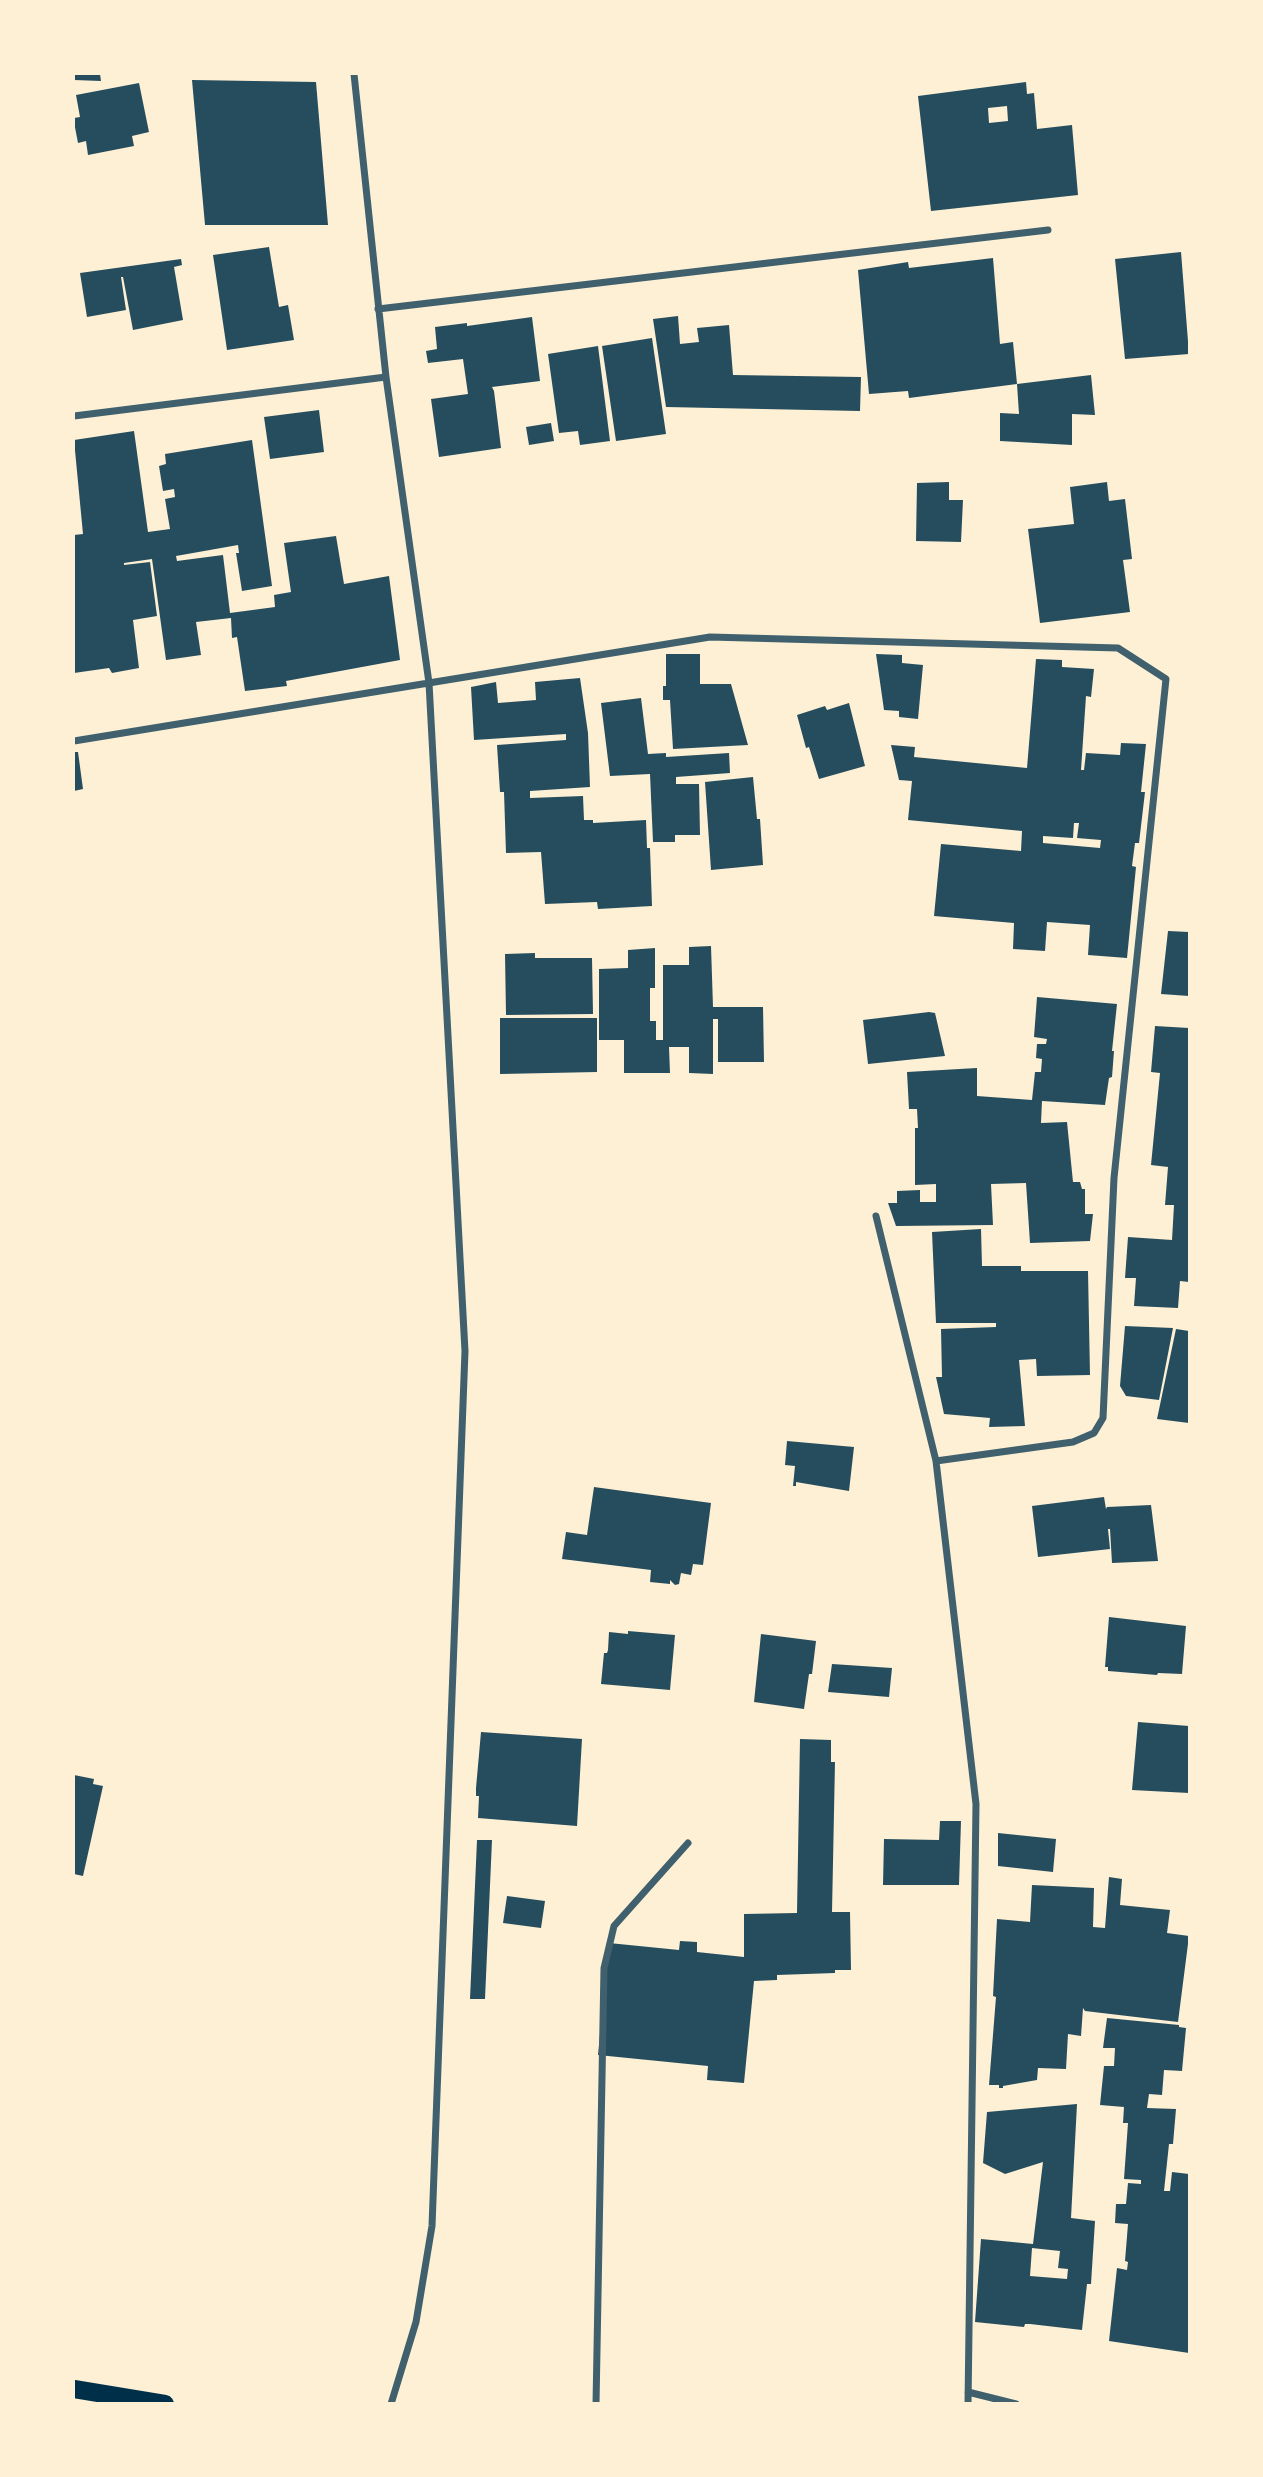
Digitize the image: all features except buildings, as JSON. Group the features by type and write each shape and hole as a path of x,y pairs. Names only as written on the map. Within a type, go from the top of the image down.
{"main road":[{"path":"74,2389 165,2403"}],"street":[{"path":"354,74 386,377 429,683 465,1351 432,2226 416,2322 391,2403"},
{"path":"378,309 1048,230"},
{"path":"74,416 386,377"},
{"path":"74,741 710,637 1118,648 1166,679 1114,1178 1103,1418 1094,1433 1073,1442 936,1461"},
{"path":"876,1216 936,1461 976,1804 968,2403"},
{"path":"596,2403 604,1968 614,1926 688,1843"},
{"path":"968,2392 1016,2403"}]}
